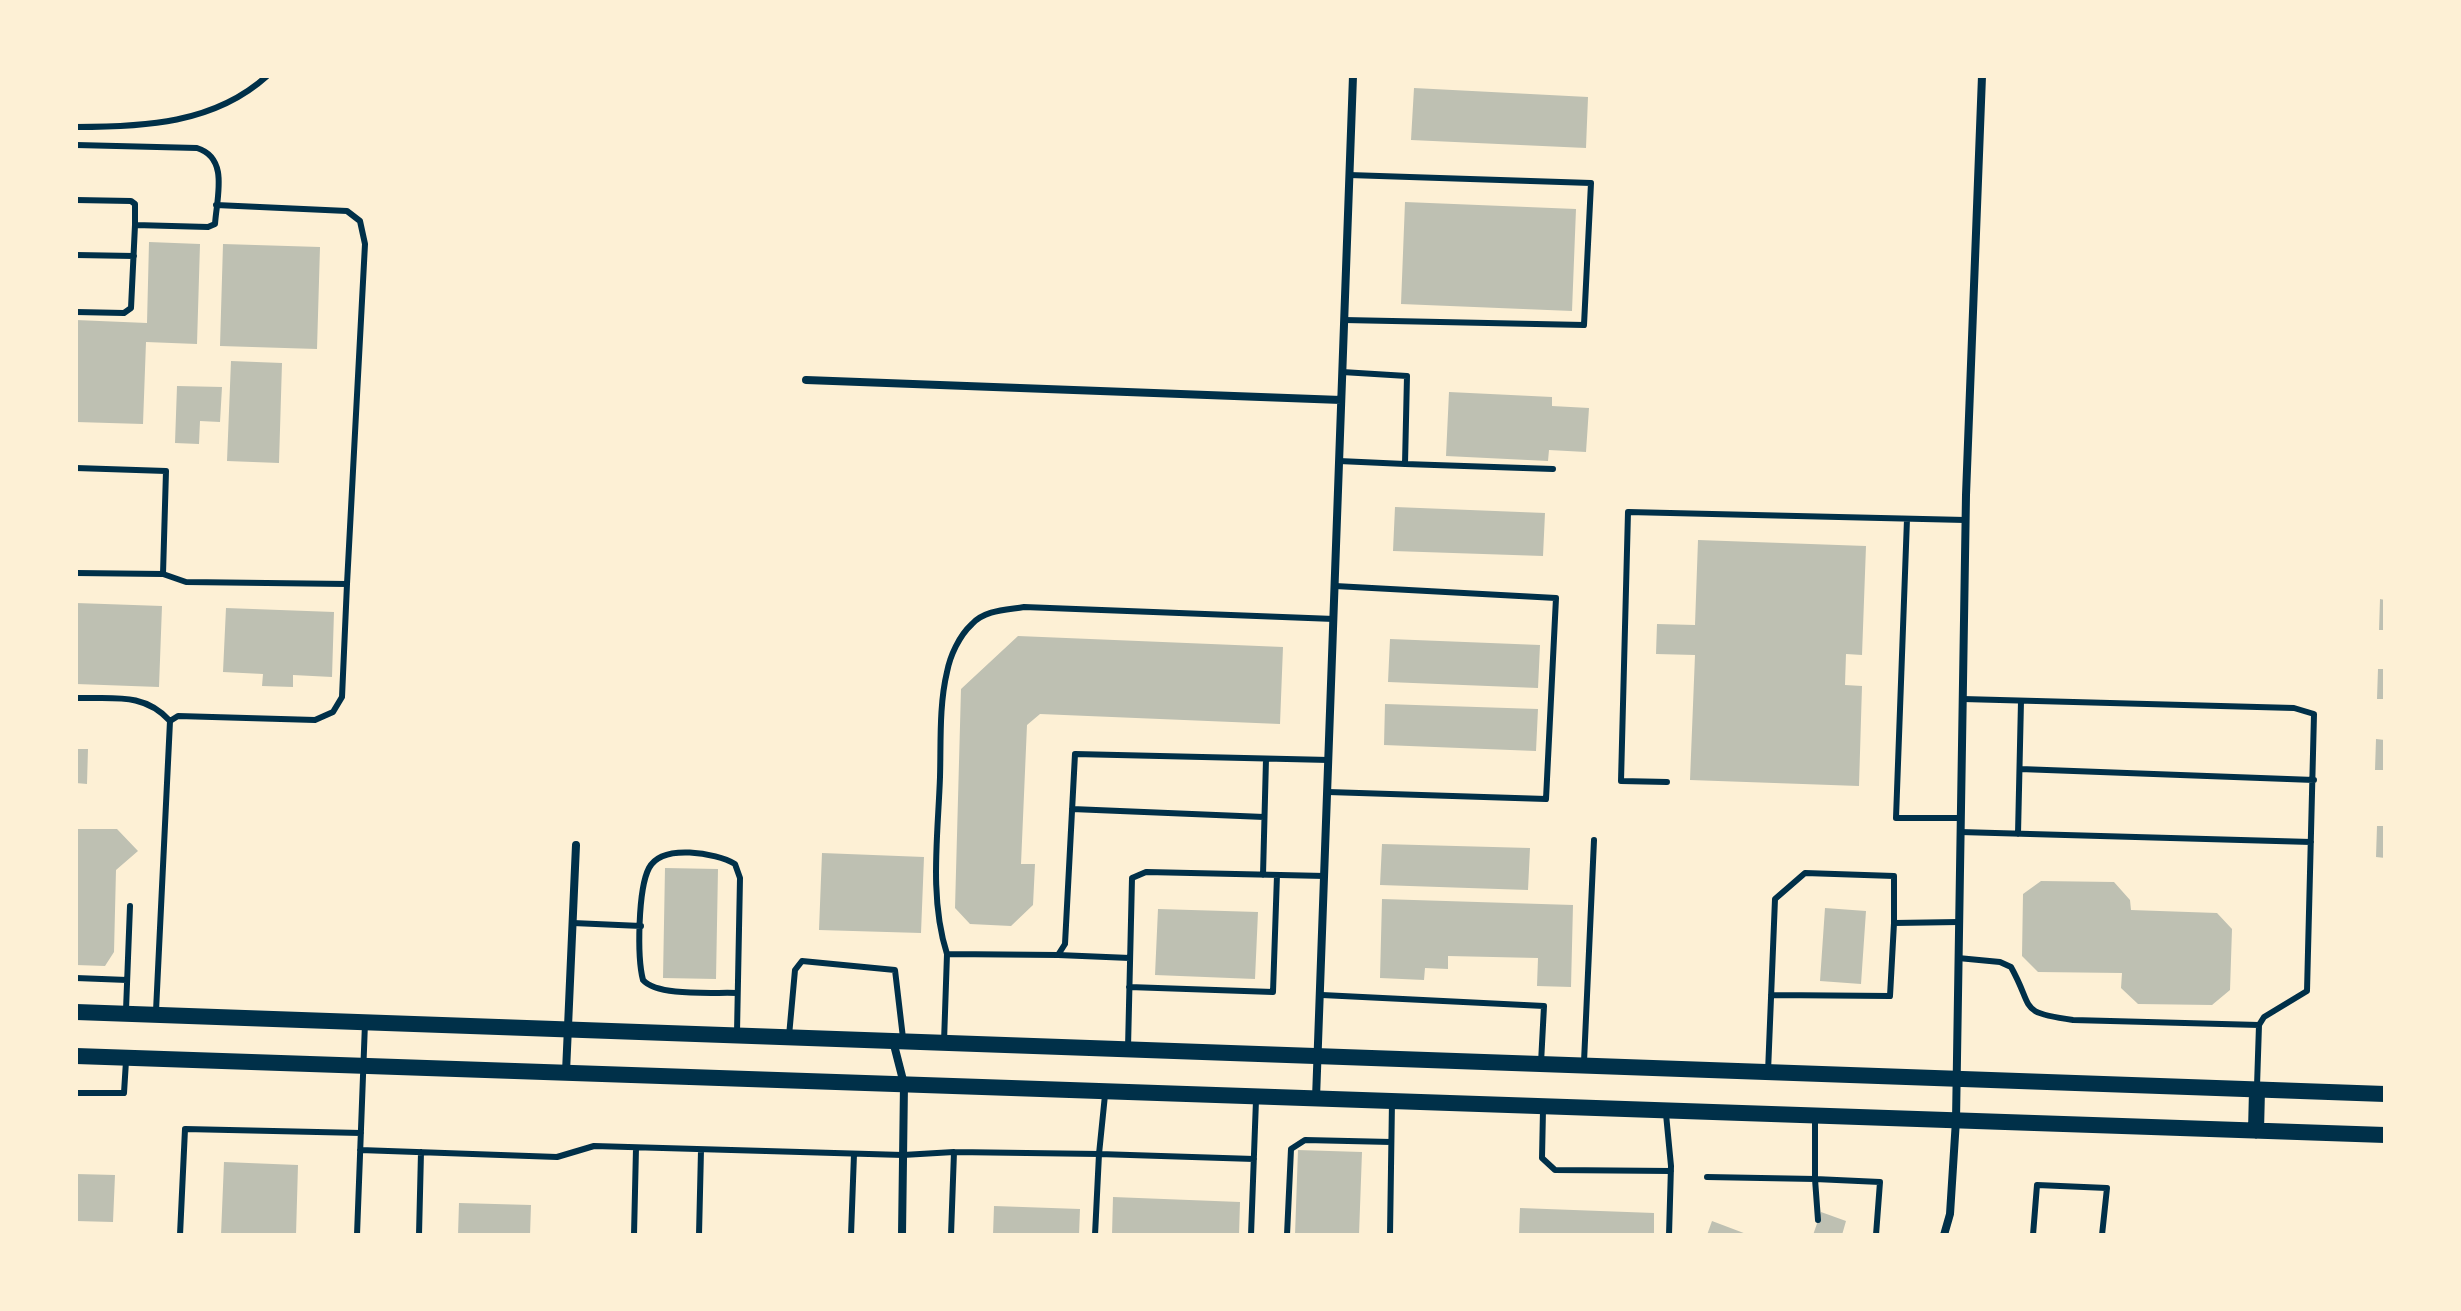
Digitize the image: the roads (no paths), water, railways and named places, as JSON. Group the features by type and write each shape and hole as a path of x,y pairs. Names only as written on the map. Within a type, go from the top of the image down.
{"main road":[{"path":"76,1012 2385,1094"},
{"path":"76,1056 2385,1135"},
{"path":"2256,1131 2257,1090"}],"street":[{"path":"1316,1098 1320,1057 1353,76"},
{"path":"1944,1235 1950,1214 1956,1120 1965,520 1982,76"},
{"path":"806,380 1341,400"},
{"path":"566,1073 576,845"},
{"path":"898,1041 904,1084 902,1235"}],"lane":[{"path":"76,127 176,122 227,103 267,76"},
{"path":"76,145 197,148 210,152 218,164 215,224 208,227 135,225"},
{"path":"1344,320 1584,325 1591,183 1349,175"},
{"path":"76,200 131,201 135,204 131,308 124,313 76,312"},
{"path":"170,721 178,716 315,720 333,712 342,697 365,244 360,221 347,211 216,205"},
{"path":"76,255 134,256"},
{"path":"1342,372 1407,376 1405,464"},
{"path":"1339,461 1553,469"},
{"path":"76,468 166,471 163,574"},
{"path":"1667,782 1621,781 1628,512 1965,520"},
{"path":"1907,519 1896,818 1961,818"},
{"path":"76,573 163,574 186,582 347,584"},
{"path":"1328,792 1546,799 1556,598 1335,586"},
{"path":"944,1043 947,954 939,928 936,886 941,739 948,665 972,624 987,614 1024,607 1334,619"},
{"path":"76,698 144,700 157,706 170,721 156,1015"},
{"path":"1963,699 2305,709 2314,714 2307,991 2264,1017 2259,1025 2257,1090"},
{"path":"2018,834 2021,701"},
{"path":"1058,955 1065,944 1075,754 1329,760"},
{"path":"1263,875 1266,759"},
{"path":"2020,769 2314,780"},
{"path":"1072,809 1264,817"},
{"path":"1960,832 2311,842"},
{"path":"1583,1066 1594,840"},
{"path":"736,1036 740,878 735,864 716,854 679,853 661,857 649,867 641,926 641,972 647,985 677,992 737,993"},
{"path":"1127,1049 1132,878 1146,872 1325,876"},
{"path":"1768,1072 1771,995 1775,899 1805,873 1894,876 1890,996 1771,995"},
{"path":"1129,987 1273,992 1277,875"},
{"path":"126,1014 130,906"},
{"path":"1894,923 1959,922"},
{"path":"573,923 641,926"},
{"path":"947,954 1130,958"},
{"path":"1958,958 2000,962 2011,967 2025,1003 2032,1012 2044,1016 2259,1025"},
{"path":"789,1038 795,970 802,961 895,970 898,1041"},
{"path":"76,978 127,980"},
{"path":"1322,995 1544,1006 1541,1064"},
{"path":"357,1235 365,1023"},
{"path":"76,1093 124,1093 126,1058"},
{"path":"1095,1235 1106,1091"},
{"path":"1251,1235 1257,1096"},
{"path":"1390,1235 1392,1101"},
{"path":"1543,1106 1542,1158 1555,1170 1671,1171"},
{"path":"1666,1110 1671,1171 1669,1235"},
{"path":"1815,1116 1818,1220"},
{"path":"180,1235 185,1129 361,1133"},
{"path":"1287,1235 1291,1149 1305,1140 1391,1142"},
{"path":"360,1150 557,1157 594,1146 903,1155 954,1152 1254,1159"},
{"path":"634,1235 636,1148"},
{"path":"699,1235 701,1150"},
{"path":"419,1235 421,1152"},
{"path":"951,1235 954,1152"},
{"path":"851,1235 854,1154"},
{"path":"1707,1177 1880,1182 1876,1235"},
{"path":"2033,1235 2037,1185 2107,1188 2102,1235"}]}
